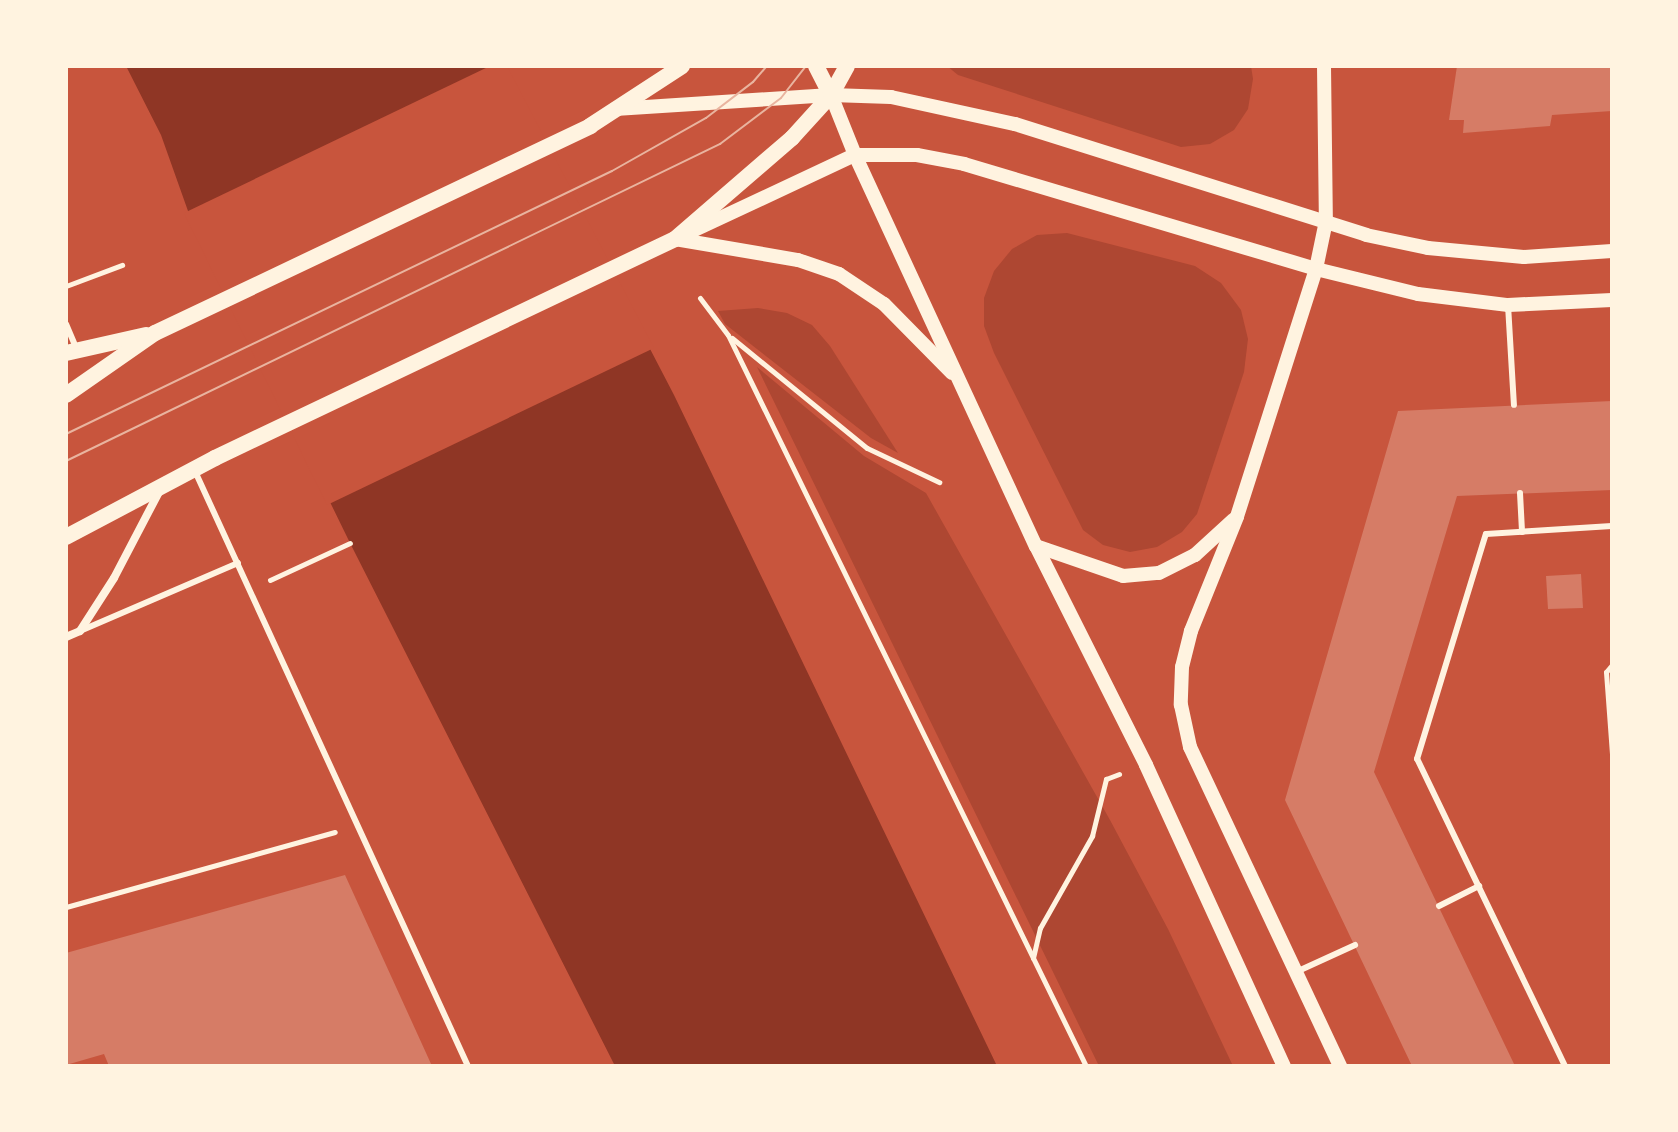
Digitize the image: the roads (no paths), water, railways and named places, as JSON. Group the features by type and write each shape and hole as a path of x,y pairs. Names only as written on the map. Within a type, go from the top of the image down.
{"main road":[{"path":"816,66 831,95"},
{"path":"66,537 215,458 675,239 792,138 831,95 847,66"},
{"path":"66,395 155,333 590,126 674,69"},
{"path":"72,351 155,333"}],"street":[{"path":"1324,66 1326,221 1316,269 1237,517 1191,631 1182,667 1181,705 1190,747 1340,1066"},
{"path":"831,95 855,155 1036,546 1146,765 1284,1066"},
{"path":"615,109 831,95 891,97 961,109 1366,235 1466,253 1524,257 1612,251"},
{"path":"675,239 855,155 917,155 964,164 1316,269 1418,294 1508,305 1612,300"},
{"path":"675,239 798,260 839,274 884,304 961,383"},
{"path":"66,637 80,631 114,578 162,487"},
{"path":"1036,546 1123,576 1159,573 1195,555 1237,517"}],"lane":[{"path":"1508,305 1514,405"},
{"path":"66,324 72,351"},
{"path":"194,469 468,1066"},
{"path":"1520,493 1522,532"},
{"path":"1565,1066 1417,759 1486,534 1612,526"},
{"path":"80,631 238,563"},
{"path":"1439,906 1479,886"},
{"path":"1296,972 1355,945"}],"tram line":[{"path":"66,434 612,171 706,118 753,82 767,66"},
{"path":"66,461 720,144 781,98 806,66"}]}
